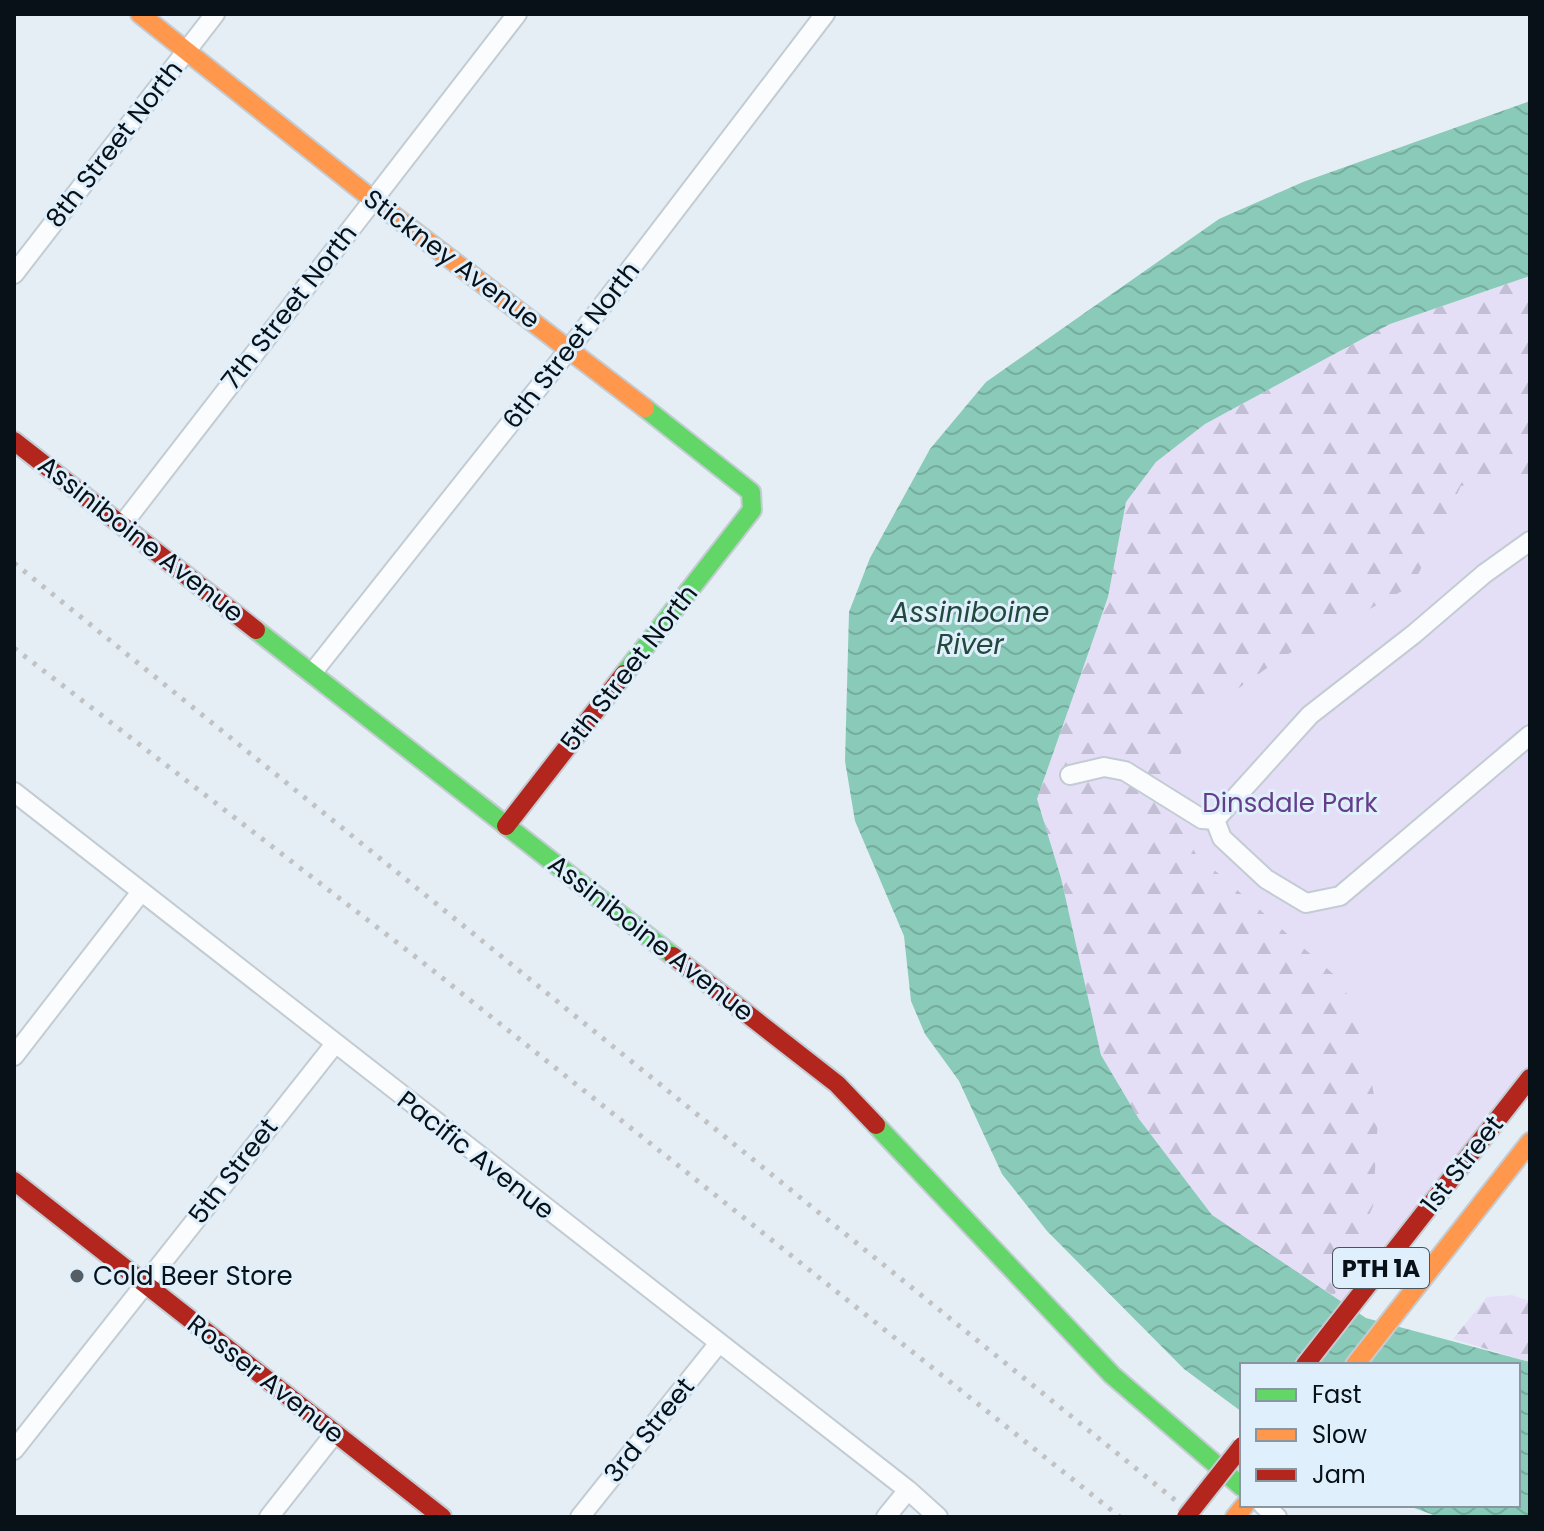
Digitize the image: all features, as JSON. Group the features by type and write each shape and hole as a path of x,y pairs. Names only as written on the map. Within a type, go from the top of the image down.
{"street":[{"name":"Stickney Avenue","path":"140,14 372,199 570,348 751,492 752,510"},
{"name":"8th Street North","path":"14,274 215,14"},
{"name":"7th Street North","path":"122,525 517,14"},
{"name":"6th Street North","path":"313,672 570,348 825,14"},
{"name":"Assiniboine Avenue","path":"14,441 837,1084 1112,1375 1240,1485"},
{"name":"5th Street North","path":"506,826 752,510"},
{"path":"1215,820 1310,715 1414,634 1484,574 1530,541"},
{"path":"1215,820 1222,838 1266,879 1306,903 1340,896 1530,735"},
{"path":"1070,775 1104,767 1125,771 1202,819 1215,820"},
{"name":"Pacific Avenue","path":"14,792 334,1045 908,1490 938,1517"},
{"path":"14,1056 141,892"},
{"name":"5th Street","path":"14,1450 334,1045"},
{"name":"1st Street","path":"1307,1363 1530,1078"},
{"name":"1st Street","path":"1357,1363 1530,1142"},
{"name":"Rosser Avenue","path":"14,1181 442,1517"},
{"name":"3rd Street","path":"580,1517 719,1343"},
{"path":"269,1517 335,1433"},
{"path":"1186,1517 1240,1449"},
{"path":"886,1517 908,1490"}],"green space":[{"name":"Dinsdale Park","path":"1530,276 1530,1071 1346,1304 1212,1215 1108,597"},
{"path":"1530,276 1530,475 1461,486 1413,585 1281,658 1188,724 1168,806 1196,854 1339,979 1360,1019 1378,1117 1373,1206 1334,1296 1212,1215 1139,1119 1101,1055 1061,878 1037,799 1108,597 1126,502 1156,462 1205,424 1390,324"},
{"path":"1512,1295 1530,1301 1530,1362 1453,1339 1487,1297"}],"water":[{"name":"Assiniboine River","path":"1530,101 1530,276 1390,324 1205,424 1156,462 1126,502 1108,597 1037,799 1061,878 1101,1055 1139,1119 1212,1215 1366,1318 1530,1362 1530,1517 1439,1517 1412,1507 1520,1507 1520,1363 1240,1363 1240,1411 1184,1369 1047,1231 1002,1174 959,1081 925,1034 911,1001 904,936 855,821 845,761 849,612 870,558 930,449 986,382 1219,219 1303,182"}],"railway":[{"path":"14,563 1196,1517"},
{"path":"14,648 421,961 1120,1517"}],"traffic: fast":[{"path":"624,674 752,510 751,492 645,408"},
{"path":"256,630 673,956"},
{"path":"876,1125 1112,1375 1240,1485"}],"traffic: slow":[{"path":"140,14 372,199 645,408"},
{"path":"1357,1363 1530,1142"},
{"path":"1235,1517 1243,1507"}],"traffic: jam":[{"path":"14,441 256,630"},
{"path":"506,826 624,674"},
{"path":"673,956 837,1084 876,1125"},
{"path":"1307,1363 1530,1078"},
{"path":"14,1181 442,1517"},
{"path":"1186,1517 1240,1449"}],"place":[{"name":"Cold Beer Store","path":"77,1276"}]}
